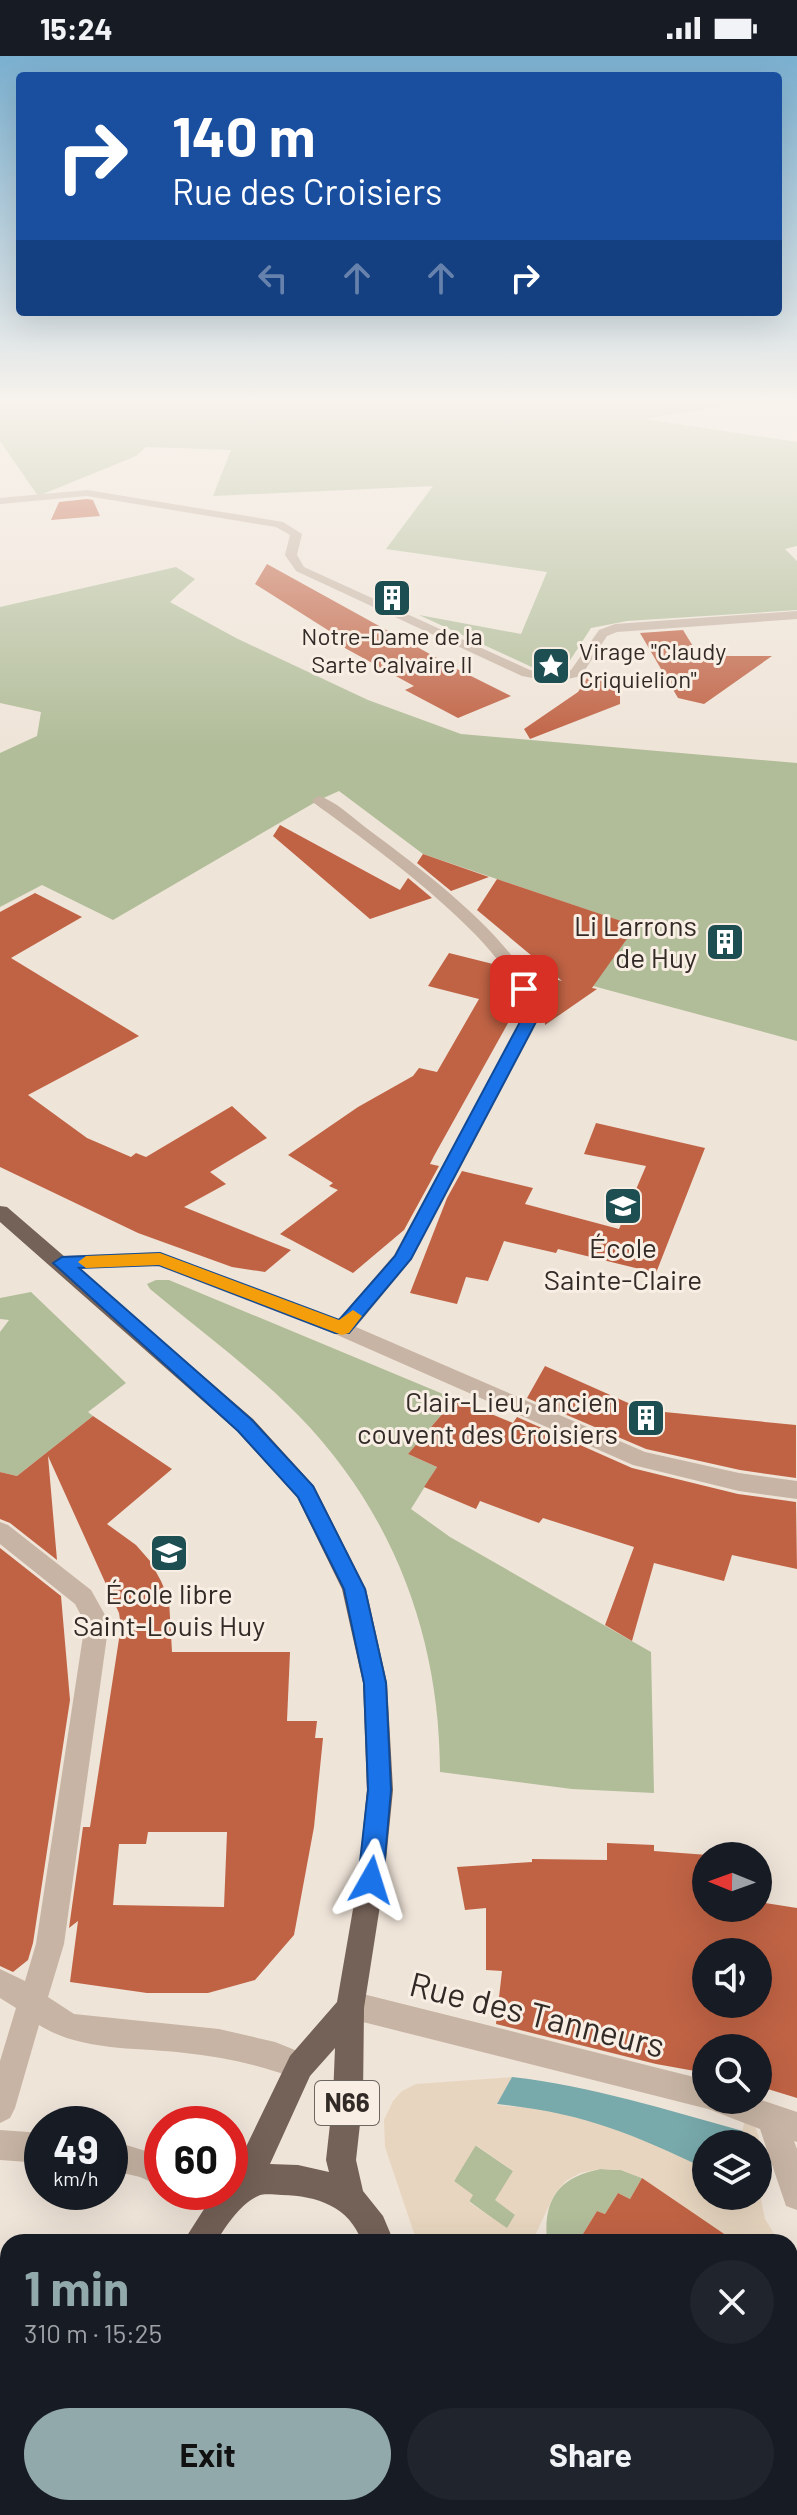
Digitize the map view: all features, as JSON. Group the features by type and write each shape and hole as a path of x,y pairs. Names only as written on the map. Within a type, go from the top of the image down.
{"main road":[{"name":"N66","path":"0,1212 245,1425 306,1492 354,1589 375,1683 380,1790 371,1880 350,2008 348,2097 341,2160 349,2196"},
{"name":"N66","path":"256,2180 254,2164 300,2066 350,2008"},
{"path":"248,2183 256,2180 296,2179 325,2185 349,2196 374,2234"},
{"path":"203,2234 212,2210"}],"street":[{"path":"240,518 279,524 296,534 291,555 300,569 527,673 554,678 576,673 603,633 615,628 797,615"},
{"path":"319,800 380,844 442,895 499,952 524,989 531,1007 521,1036 402,1259 342,1329"},
{"path":"62,1263 160,1259 342,1329 641,1459 739,1482 797,1490"},
{"path":"0,1531 83,1597 97,1622 50,1944 0,2108"},
{"path":"0,1983 13,1988 50,2019 73,2028 228,2045 279,2056 300,2066"},
{"name":"Rue des Tanneurs","path":"350,2008 367,2009 692,2091"},
{"path":"759,2114 784,2123 797,2195"},
{"path":"0,2145 24,2147"}],"green space":[{"path":"409,518 797,518 797,546 785,549 797,561 797,610 627,621 591,628 565,668 536,669 419,615 521,634 547,572 386,549"},
{"path":"176,567 195,579 170,602 236,638 368,700 461,734 797,763 797,1041 593,986 635,926 423,854 339,791 113,920 42,885 0,907 0,753 37,736 41,712 0,703 0,607"},
{"path":"169,1280 455,1399 408,1454 437,1467 411,1509 450,1537 651,1652 654,1793 572,1789 440,1772 438,1722 420,1625 405,1579 385,1535 331,1453 298,1415 245,1366 150,1289 147,1284"},
{"path":"31,1292 126,1383 88,1412 93,1416 17,1476 0,1472 0,1332 9,1320 0,1319 0,1298"},
{"path":"475,2145 513,2171 515,2215 507,2229 469,2201 454,2181"},
{"path":"600,2169 621,2170 642,2178 630,2199 618,2193 605,2214 597,2211 583,2234 546,2234 548,2214 556,2193 573,2178"}],"shaded area":[{"path":"512,2077 497,2105 547,2110 595,2120 640,2137 692,2162 692,2210 763,2210 774,2234 724,2234 642,2178 621,2170 600,2169 580,2173 566,2181 554,2195 536,2234 414,2234 385,2147 384,2120 402,2091 416,2084","holes":["476,2145 513,2171 495,2200 515,2215 507,2228 469,2202 473,2195 454,2181"]},
{"path":"745,2120 756,2130 742,2130"}],"water":[{"path":"512,2077 600,2093 739,2130 692,2130 692,2162 604,2126 555,2113 497,2104"}],"building":[{"path":"267,564 511,696 458,718 405,690 414,686 334,642 342,639 255,584"},
{"path":"683,630 699,656 772,656 704,704 678,698 640,633"},
{"path":"589,675 620,684 620,704 530,739 524,729 578,692"},
{"path":"280,825 400,890 408,878 432,898 370,919 273,836"},
{"path":"423,854 489,877 451,891 417,863"},
{"path":"497,879 636,926 592,988 597,989 545,1025 543,976 562,981 477,910"},
{"path":"35,893 82,917 11,958 139,1036 28,1095 87,1138 131,1157 136,1153 146,1157 232,1106 267,1138 210,1172 226,1184 184,1207 291,1250 265,1272 232,1267 138,1233 0,1167 0,912"},
{"path":"449,953 497,965 510,982 518,1005 434,1156 430,1164 439,1166 404,1230 353,1273 280,1234 338,1190 329,1186 333,1183 288,1155 358,1107 413,1076 419,1068 437,1072 479,999 428,986"},
{"path":"596,1123 705,1148 656,1273 558,1249 556,1253 504,1241 488,1281 466,1277 457,1304 410,1293 447,1198 462,1171 533,1188 525,1204 619,1229 646,1166 584,1154"},
{"name":"Clair-Lieu, ancien couvent des Croisiers","path":"545,1366 644,1410 796,1425 796,1478 740,1470 646,1449 527,1398"},
{"path":"455,1399 513,1423 517,1417 632,1468 738,1494 796,1502 797,1569 732,1555 724,1581 654,1563 632,1641 605,1625 634,1547 543,1518 539,1523 480,1501 476,1509 424,1487 437,1467 408,1454"},
{"path":"93,1416 172,1469 107,1524 136,1545 161,1581 169,1600 172,1652 290,1652 287,1721 317,1721 315,1738 323,1738 314,1827 294,1935 255,1980 208,1993 147,1993 70,1982 78,1921 69,1928 83,1827 90,1827 121,1626 119,1613 48,1456 57,1560 10,1523 0,1519 0,1472 17,1476","holes":["148,1832 227,1832 224,1907 113,1905 119,1844 146,1844"]},
{"path":"0,1548 61,1596 70,1700 33,1943 28,1960 13,1972 0,1966"},
{"path":"607,1843 654,1845 654,1851 692,1854 692,1922 772,1922 772,1904 797,1908 797,2098 772,2090 772,2034 692,2034 692,2070 496,2024 502,1971 486,1970 486,1908 465,1910 457,1867 532,1862 532,1859 607,1860"},
{"path":"642,2178 724,2234 583,2234 597,2211 605,2214 618,2193 630,2199"}],"slow traffic":[{"path":"86,1262 160,1259 342,1329 353,1316"}],"place":[{"name":"Notre-Dame de la Sarte Calvaire II","path":"392,598"},
{"name":"Virage \"Claudy Criquielion\"","path":"551,666"},
{"name":"Li Larrons de Huy","path":"725,942"},
{"name":"École Sainte-Claire","path":"623,1206"},
{"name":"Clair-Lieu, ancien couvent des Croisiers","path":"646,1418"},
{"name":"École libre Saint-Louis Huy","path":"169,1553"}],"route":[{"path":"371,1880 380,1790 375,1683 354,1589 306,1492 245,1425 62,1263 160,1259 342,1329 402,1259 528,1022 531,1007 524,989"}]}
